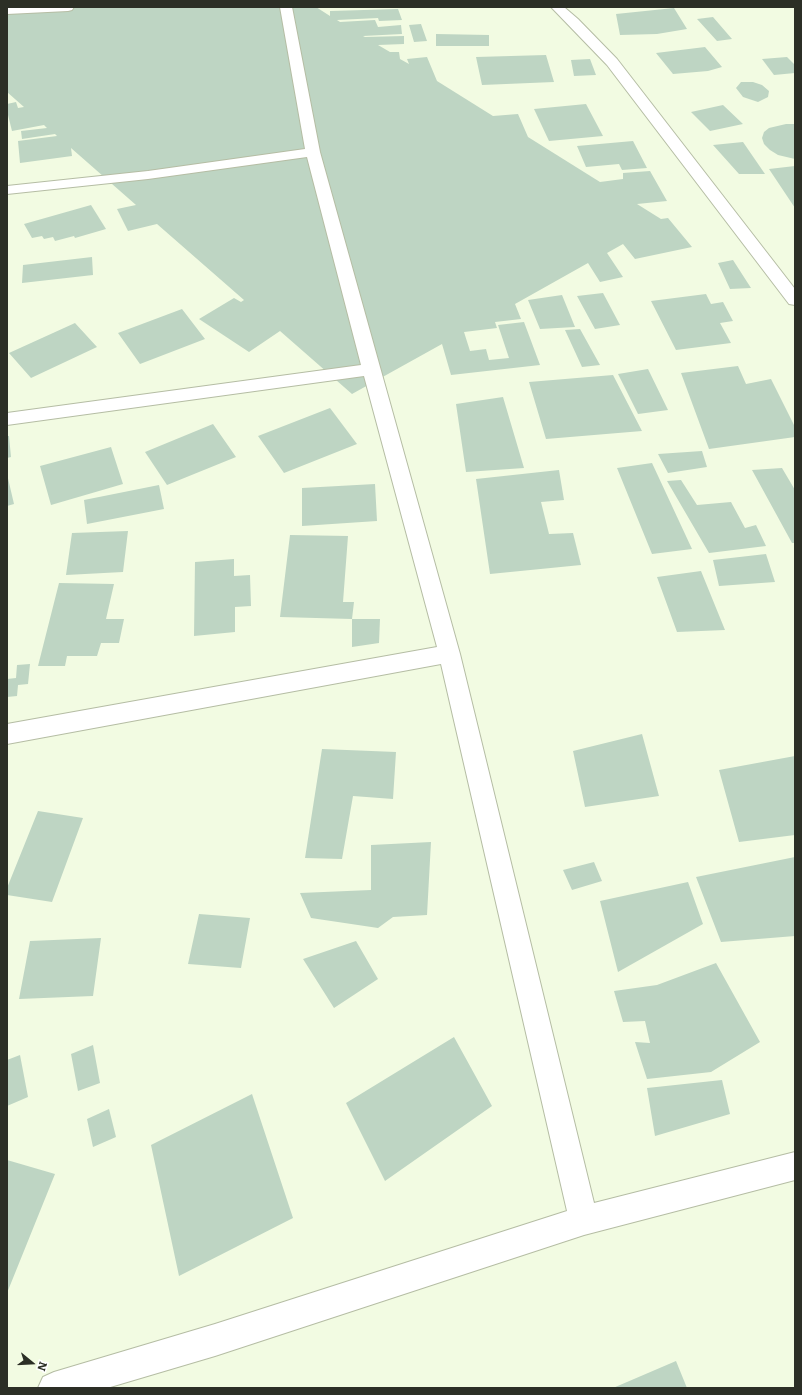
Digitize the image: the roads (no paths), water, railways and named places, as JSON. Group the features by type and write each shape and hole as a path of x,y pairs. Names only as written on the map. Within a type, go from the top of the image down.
{"street":[{"path":"7,10 68,7"},
{"path":"286,7 313,152 370,370 449,654 584,1220"},
{"path":"557,7 574,22 612,62 795,300"},
{"path":"7,190 148,175 313,152"},
{"path":"7,419 370,370"},
{"path":"7,734 449,654"},
{"path":"54,1388 215,1340 584,1220 795,1166"}]}
